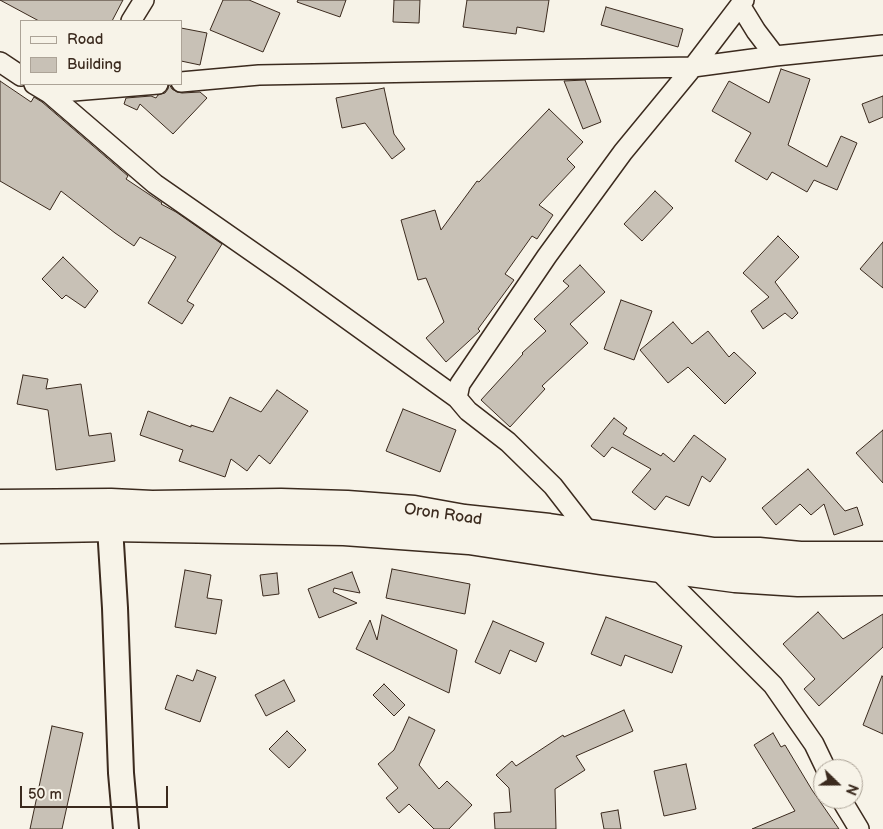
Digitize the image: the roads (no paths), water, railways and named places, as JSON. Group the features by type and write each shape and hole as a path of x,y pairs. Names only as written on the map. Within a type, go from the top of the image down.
{"highway":[{"name":"Oron Road","path":"0,529 111,515 152,505 281,503 347,505 414,510 464,519 549,528 714,552 759,552 800,556 883,556"},
{"name":"Oron Road","path":"0,504 111,515 469,540 735,578 789,582 883,581"}],"street":[{"path":"132,20 144,0"},
{"path":"457,398 460,384 547,256 623,152 693,67 742,3 756,32 775,56"},
{"path":"182,82 259,75 693,67 883,45"},
{"path":"0,62 20,75"},
{"path":"42,89 136,85"},
{"path":"42,89 155,184 457,398 468,411 508,442 553,486 591,535"},
{"path":"111,515 121,773 126,829"},
{"path":"656,568 772,685 814,744 821,759"},
{"path":"847,809 859,829"}]}
